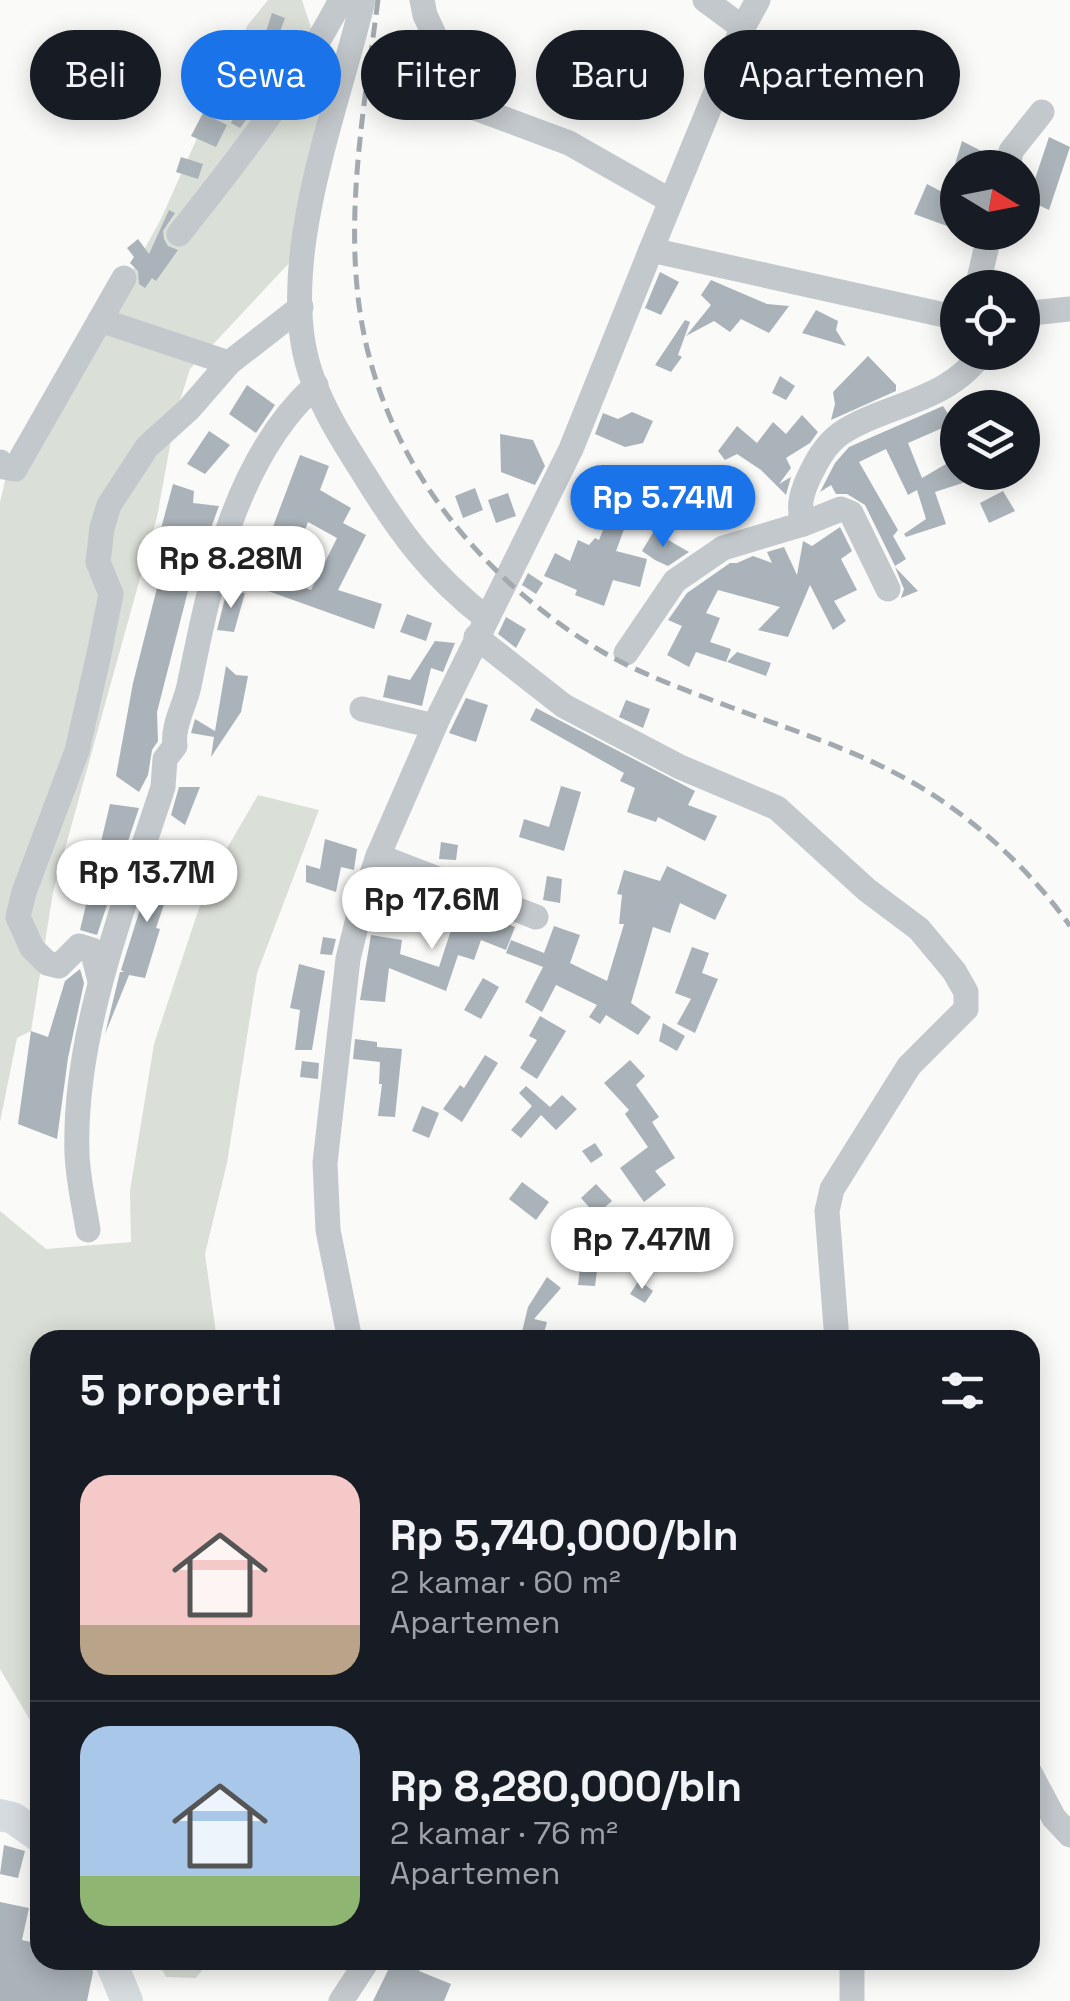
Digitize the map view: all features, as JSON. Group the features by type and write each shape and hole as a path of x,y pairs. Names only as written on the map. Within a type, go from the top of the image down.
{"main road":[{"path":"0,1815 13,1818 30,1830"},
{"path":"114,1970 126,2001"}],"street":[{"path":"179,234 307,62 341,0"},
{"path":"363,0 316,180 301,263 302,328 316,386 344,442 394,523 436,576 481,627 564,706 680,767 777,808 867,890 919,929 966,992 966,1009 909,1066 832,1189 827,1212 836,1330"},
{"path":"422,0 425,16 467,105 569,143 671,201"},
{"path":"705,0 743,28"},
{"path":"348,1330 328,1230 325,1163 348,959 378,856 434,726 571,449 743,28 758,0"},
{"path":"1013,150 1042,112"},
{"path":"651,250 940,314"},
{"path":"0,462 2,467 16,468 124,278"},
{"path":"100,981 92,950 76,947 59,966 43,959 20,928 18,917 76,752 100,654 111,594 98,552 109,505 147,448 189,409 229,363 301,307"},
{"path":"1040,312 1070,309"},
{"path":"100,320 229,363"},
{"path":"803,524 799,510 803,492 828,446 846,431 920,400 964,370"},
{"path":"88,1230 77,1152 82,1089 100,981 163,787 165,759 175,746 205,604 233,518 276,431 297,402 316,386"},
{"path":"626,653 674,582 723,548 841,509 850,512 888,590"},
{"path":"362,709 434,726"},
{"path":"378,856 536,917"},
{"path":"1040,1792 1054,1818 1070,1835"},
{"path":"341,2001 361,1970"},
{"path":"852,1970 852,2001"}],"shaded area":[{"path":"268,0 302,0 312,30 245,30"},
{"path":"205,120 327,120 327,135 292,260 190,369 176,413 157,517 53,892 31,1031 17,1038 0,1122 0,502 6,476 55,411 161,219"},
{"path":"258,795 319,810 257,973 227,1163 205,1254 216,1330 30,1330 30,1720 0,1669 0,1211 46,1249 131,1242 130,1191 154,1044 208,881"},
{"path":"162,1970 202,1970 196,1978 166,1977"}],"building":[{"path":"272,13 285,18 281,30 267,30"},
{"path":"199,120 217,120 227,125 216,147 191,136"},
{"path":"232,120 246,120 240,128 231,123"},
{"path":"1049,137 1070,147 1049,210 1040,206 1040,164"},
{"path":"962,141 979,150 959,150"},
{"path":"181,157 203,164 198,179 176,172"},
{"path":"927,184 940,191 940,223 914,214"},
{"path":"169,210 175,213 163,231 164,239 168,246 178,250 156,281 152,278 145,288 139,284 138,271 130,263 134,257 127,248 138,239 149,254"},
{"path":"660,272 679,282 661,315 645,308"},
{"path":"711,280 767,304 789,306 769,333 741,319 730,332 714,321 686,336 711,305 701,295"},
{"path":"816,310 838,321 836,330 846,346 802,333"},
{"path":"685,320 690,322 678,355 682,357 671,372 655,365"},
{"path":"868,356 896,385 896,391 831,420 833,392"},
{"path":"780,376 795,386 786,400 772,393"},
{"path":"247,385 275,405 256,433 229,414"},
{"path":"940,407 940,429 908,443 922,478 940,468 941,490 935,492 946,524 906,537 904,534 926,519 917,490 908,495 886,449 859,462 898,530 893,536 906,559 895,566 865,505 847,494 836,494 831,485 820,492 835,463 849,447"},
{"path":"632,412 653,421 643,443 625,447 595,434 603,413 618,419"},
{"path":"802,415 818,432 810,443 786,458 791,468 779,484 791,477 786,495 761,470 737,454 725,460 718,451 737,426 757,443 773,422 786,434"},
{"path":"209,431 230,445 205,474 187,464"},
{"path":"500,434 533,440 545,466 535,485 501,472"},
{"path":"300,455 329,466 320,490 351,508 343,523 366,535 338,590 382,604 374,629 251,585","holes":["308,522 337,538 311,590 286,580"]},
{"path":"716,483 731,502 716,514 701,496"},
{"path":"173,484 194,491 193,503 219,506 196,563 178,585 189,587 157,712 158,741 139,792 116,776 133,683 163,564 152,562"},
{"path":"475,488 483,510 463,518 455,496"},
{"path":"1003,491 1015,511 989,523 980,503"},
{"path":"508,493 516,516 496,523 488,500"},
{"path":"616,498 633,505 616,551 647,559 640,587 613,580 604,606 575,595 577,590 544,576 555,553 570,561 578,540 589,545 595,538 599,540"},
{"path":"840,527 852,551 841,559 857,590 834,601 846,621 833,630 810,585 788,637 758,630 780,607 718,590 706,613 720,618 710,642 731,649 726,662 696,652 689,667 667,655 682,626 668,620 687,593 730,563 753,556 772,563 767,552 784,547 797,575 803,541 812,546"},
{"path":"654,531 689,552 668,566 655,560 642,551"},
{"path":"895,567 918,591 901,598 904,589"},
{"path":"528,573 543,583 536,594 522,585"},
{"path":"227,590 245,593 234,632 217,630"},
{"path":"407,614 432,623 426,641 400,632"},
{"path":"506,617 526,629 516,648 498,634"},
{"path":"435,641 455,643 443,672 431,668 422,706 383,697 388,675 410,680"},
{"path":"737,652 771,663 766,676 727,662"},
{"path":"226,666 236,675 248,676 241,712 211,757 214,737 191,733 195,719 215,731"},
{"path":"466,698 488,705 476,742 449,733"},
{"path":"626,700 650,709 643,728 619,717"},
{"path":"536,708 695,791 688,805 717,816 705,841 658,817 656,822 627,812 635,788 620,781 624,773 530,720"},
{"path":"561,786 581,792 564,851 519,837 524,819 549,827"},
{"path":"179,787 200,787 185,825 171,815"},
{"path":"110,804 139,808 97,935 80,930"},
{"path":"325,839 357,849 354,870 341,867 336,892 306,882 306,865 320,869"},
{"path":"441,842 458,845 456,860 439,859"},
{"path":"158,852 179,860 156,928 160,929 145,978 129,975 105,1034 120,972 124,972 121,970"},
{"path":"667,866 727,895 715,920 680,903 670,933 653,927 631,1003 651,1017 638,1035 606,1015 600,1024 589,1017 597,1005 556,985 542,1012 525,1002 543,967 506,953 511,940 544,953 554,926 580,935 570,963 607,981 624,924 619,924 622,895 617,894 624,870 660,881"},
{"path":"547,876 562,879 560,903 543,900"},
{"path":"384,888 399,891 394,910 378,906"},
{"path":"449,901 515,927 506,950 481,940 474,960 458,955 446,991 389,968 385,1002 360,1000 371,935 402,940 400,954 439,967 454,921 443,917"},
{"path":"323,937 336,939 332,955 320,954"},
{"path":"692,947 709,953 702,973 718,979 695,1033 677,1024 691,999 675,993"},
{"path":"299,964 325,971 312,1050 295,1050 300,1010 290,1008"},
{"path":"80,969 84,983 57,1139 18,1124 31,1031 48,1037 65,981"},
{"path":"483,978 499,987 481,1019 464,1010"},
{"path":"540,1016 566,1031 537,1079 520,1068 537,1040 529,1036"},
{"path":"663,1023 685,1036 677,1051 659,1041"},
{"path":"355,1039 377,1042 377,1047 402,1049 395,1117 378,1116 380,1062 353,1059"},
{"path":"485,1055 498,1063 462,1122 443,1109 460,1085 464,1088"},
{"path":"630,1060 645,1076 636,1085 659,1117 652,1122 675,1158 655,1171 666,1185 644,1202 620,1168 648,1147 625,1114 629,1110 604,1083"},
{"path":"302,1061 319,1063 318,1079 300,1077"},
{"path":"526,1086 550,1107 562,1095 577,1109 556,1130 541,1115 521,1138 511,1130 532,1106 519,1093"},
{"path":"422,1106 439,1113 429,1138 412,1131"},
{"path":"595,1143 603,1155 591,1163 582,1151"},
{"path":"522,1182 549,1202 536,1220 509,1199"},
{"path":"596,1184 612,1201 596,1215 581,1198"},
{"path":"575,1230 590,1241 573,1261 560,1254"},
{"path":"580,1268 597,1271 595,1286 578,1285"},
{"path":"547,1277 561,1288 534,1319 547,1322 545,1330 522,1330 528,1307"},
{"path":"639,1280 653,1291 645,1303 630,1294"},
{"path":"4,1845 25,1851 18,1878 0,1874"},
{"path":"0,1902 29,1908 22,1940 30,1942 30,1970 93,1972 87,2001 0,2001"},
{"path":"388,1970 420,1970 451,1984 444,2001 373,2001"}],"railway":[{"path":"378,0 357,179 357,287 366,344 382,399 435,498 469,542 509,583 553,619 633,668 844,749 931,794 997,844 1037,884 1070,926"}]}
